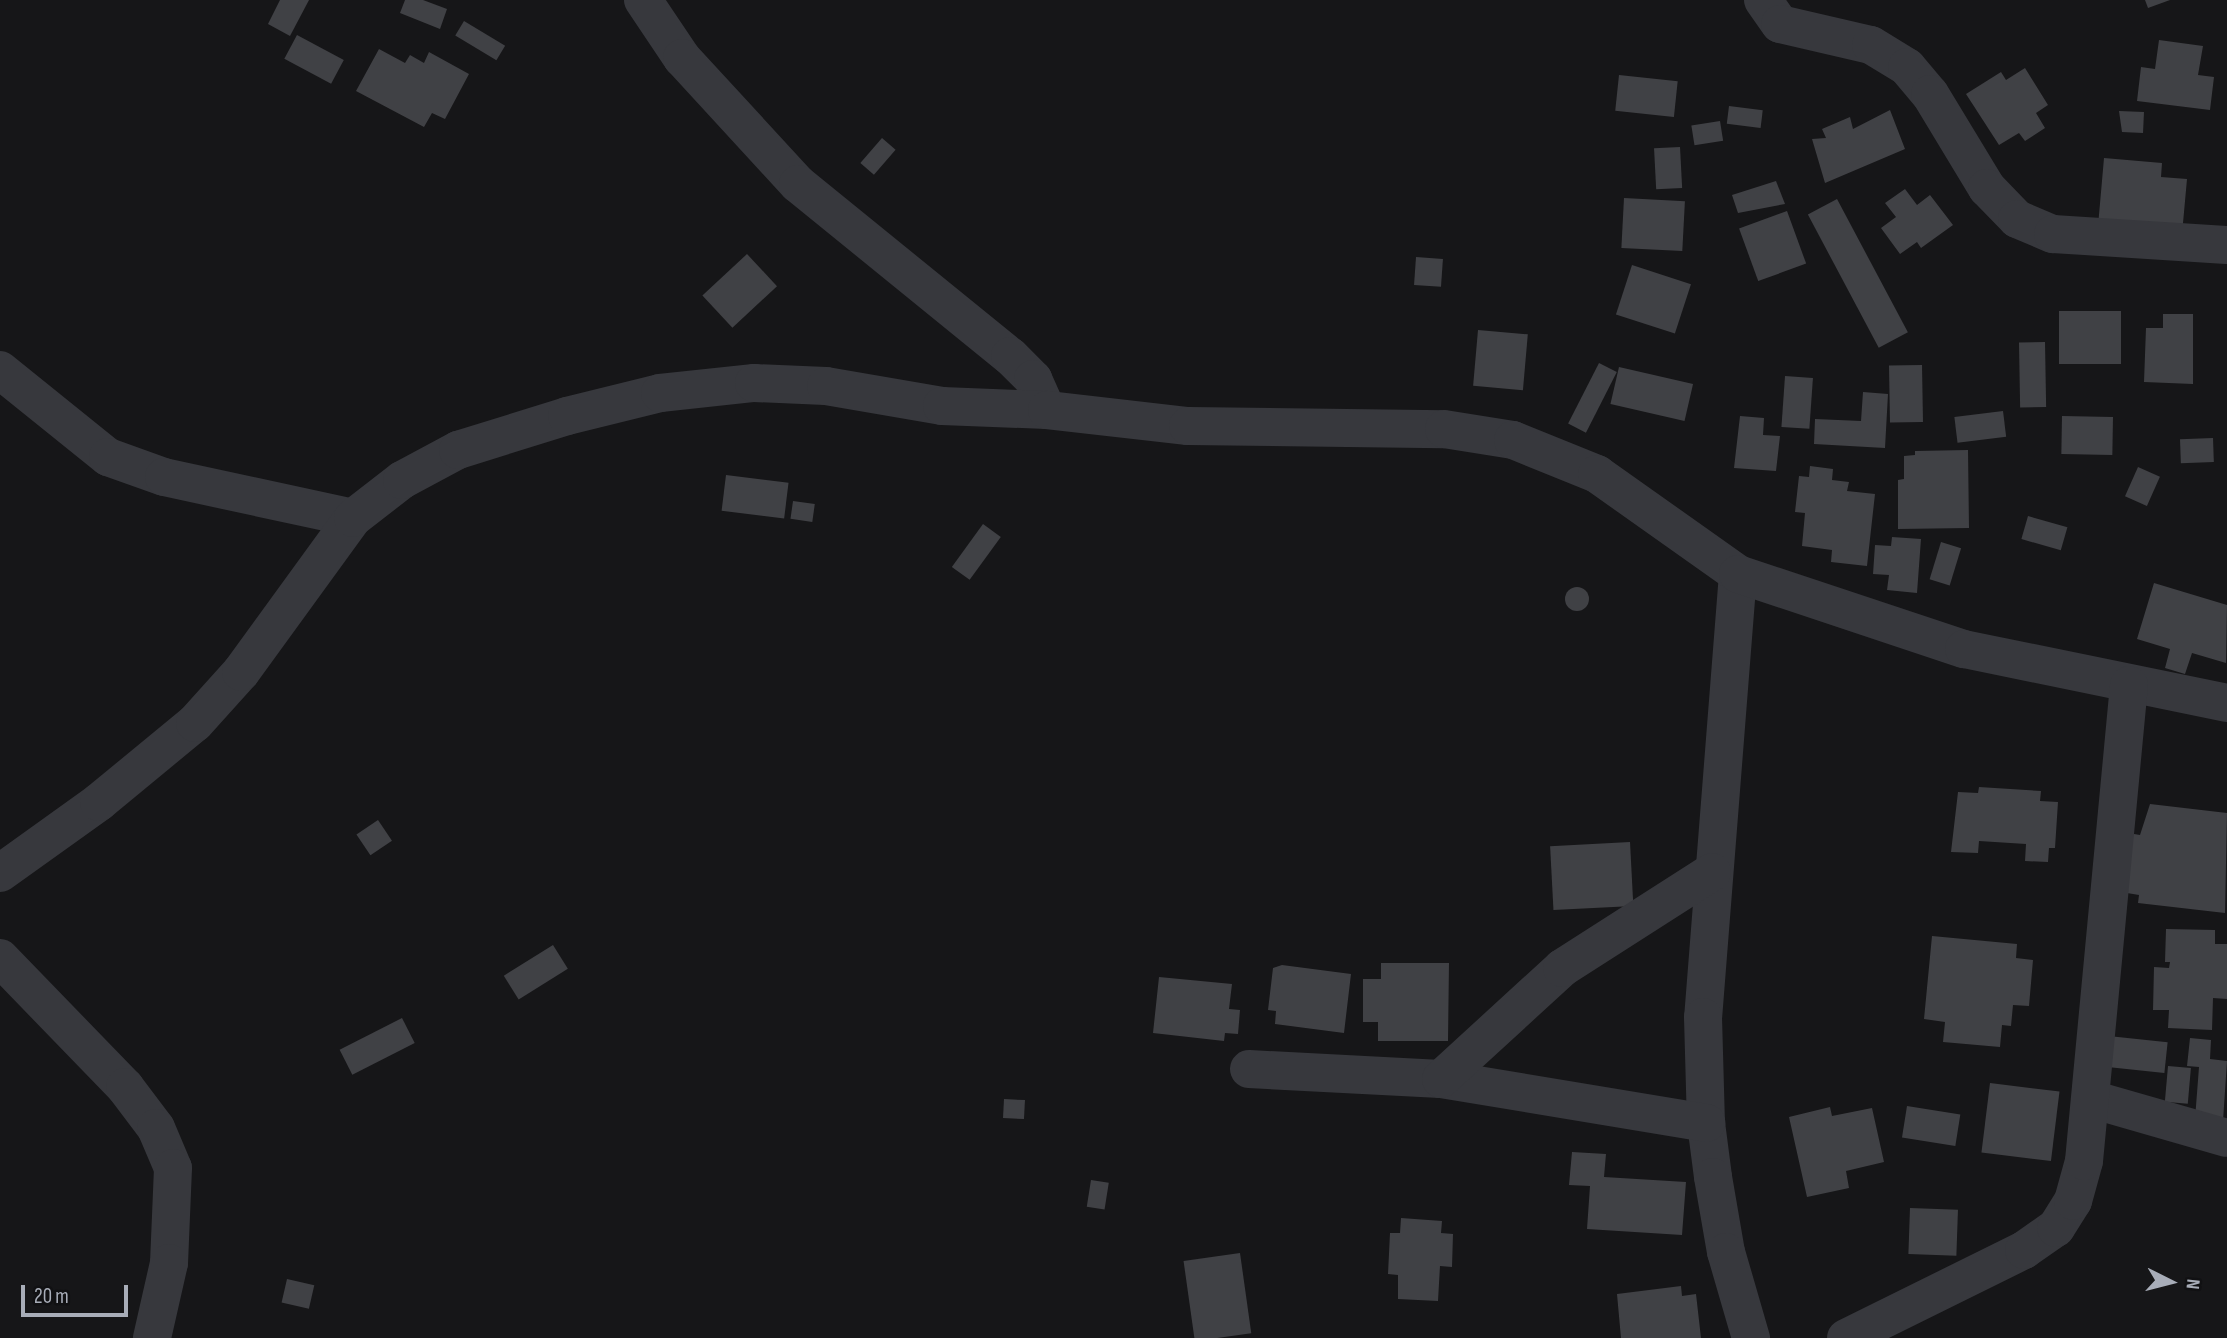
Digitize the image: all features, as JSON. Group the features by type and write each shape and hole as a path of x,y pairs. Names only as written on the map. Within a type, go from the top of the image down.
{"street":[{"path":"643,0 682,58 798,184 1010,356 1033,379 1047,410"},
{"path":"1763,0 1780,24 1871,45 1907,67 1930,94 1987,188 2017,219 2053,234 2227,245"},
{"path":"0,370 108,457 164,477 353,518"},
{"path":"0,873 109,794 195,723 241,672 353,518 402,480 458,450 566,416 660,393 766,383 826,386 942,406 1047,410 1188,426 1444,429 1513,440 1598,474 1738,574 1964,649 2227,704"},
{"path":"1738,574 1703,1017 1706,1122 1726,1252 1751,1338"},
{"path":"1846,1338 2024,1250 2056,1228 2073,1201 2084,1161 2091,1099 2129,685"},
{"path":"1441,1079 1562,968 1713,872"},
{"path":"0,958 125,1087 156,1128 173,1168 169,1263 152,1338"},
{"path":"1249,1069 1441,1079 1706,1122"},
{"path":"2091,1099 2227,1138"}],"building":[{"path":"280,0 309,0 290,36 268,24"},
{"path":"405,0 423,0 447,9 440,29 400,13"},
{"path":"2145,0 2170,0 2148,8"},
{"path":"464,21 505,46 496,60 455,36"},
{"path":"297,35 344,60 331,84 284,59"},
{"path":"2159,40 2203,46 2198,75 2214,77 2210,110 2137,101 2141,67 2155,69"},
{"path":"379,49 405,63 410,55 424,63 429,52 469,74 445,119 432,113 424,127 356,91"},
{"path":"2025,68 2048,105 2036,113 2045,128 2025,141 2019,133 1999,145 1966,94 2001,72 2006,80"},
{"path":"1619,75 1678,81 1674,117 1615,111"},
{"path":"1729,106 1763,110 1761,128 1727,124"},
{"path":"1890,110 1905,149 1825,183 1812,139 1826,138 1822,129 1850,117 1853,129"},
{"path":"2119,111 2144,112 2143,133 2122,132"},
{"path":"1720,121 1723,141 1694,145 1691,126"},
{"path":"882,138 896,150 874,175 860,163"},
{"path":"1680,147 1682,188 1656,189 1654,148"},
{"path":"2104,158 2162,163 2161,177 2187,179 2182,234 2098,226"},
{"path":"1776,181 1785,204 1738,213 1732,195"},
{"path":"1905,189 1917,205 1930,195 1953,225 1921,248 1917,242 1900,254 1881,228 1896,217 1885,203"},
{"path":"1624,198 1685,201 1682,251 1621,248"},
{"path":"1837,199 1908,332 1879,348 1808,214"},
{"path":"1787,211 1806,264 1758,281 1739,228"},
{"path":"747,254 777,286 732,328 702,296"},
{"path":"1416,257 1443,259 1441,287 1414,285"},
{"path":"1632,265 1691,284 1675,334 1616,314"},
{"path":"2059,311 2121,311 2121,364 2059,364"},
{"path":"2163,314 2193,314 2193,384 2144,382 2146,328 2163,328"},
{"path":"1478,330 1528,334 1523,390 1473,386"},
{"path":"2019,342 2045,342 2046,407 2020,407"},
{"path":"1599,363 1617,372 1586,433 1568,424"},
{"path":"1922,365 1923,422 1890,423 1889,366"},
{"path":"1619,367 1693,384 1685,421 1610,404"},
{"path":"1785,376 1813,378 1809,429 1781,427"},
{"path":"1863,392 1888,394 1885,448 1814,444 1815,419 1861,421"},
{"path":"2003,411 2006,437 1958,443 1954,417"},
{"path":"1740,416 1764,418 1763,435 1780,436 1776,471 1734,468"},
{"path":"2062,416 2113,417 2112,455 2061,454"},
{"path":"2213,438 2214,462 2181,463 2180,439"},
{"path":"1968,450 1969,528 1898,529 1898,480 1904,479 1904,456 1915,455 1915,451"},
{"path":"1810,466 1833,469 1832,480 1849,482 1847,491 1875,494 1867,566 1831,562 1832,550 1802,546 1805,513 1795,512 1799,476 1809,477"},
{"path":"2138,467 2160,477 2147,506 2125,496"},
{"path":"726,475 789,483 784,518 722,511"},
{"path":"793,501 815,504 812,522 790,519"},
{"path":"2028,516 2067,527 2061,550 2021,539"},
{"path":"983,524 1001,537 970,580 952,567"},
{"path":"1892,537 1921,539 1917,593 1887,590 1889,575 1873,574 1875,545 1891,546"},
{"path":"1941,542 1961,548 1950,585 1930,579"},
{"path":"2154,583 2227,605 2226,663 2192,653 2185,674 2165,668 2170,649 2137,639"},
{"path":"1577,587 1588,594 1589,599 1582,610 1577,611 1566,604 1565,599 1572,588"},
{"path":"1979,787 2041,791 2040,801 2058,802 2055,848 2049,848 2048,862 2025,861 2026,844 1979,841 1978,853 1951,852 1958,792 1978,793"},
{"path":"2150,804 2227,813 2225,913 2138,903 2139,895 2121,892 2128,833 2140,835"},
{"path":"378,820 392,841 370,855 356,835"},
{"path":"1630,842 1633,906 1553,910 1550,846"},
{"path":"2166,929 2215,930 2215,944 2227,944 2227,999 2213,998 2212,1030 2168,1028 2169,1010 2153,1010 2154,967 2169,968 2170,962 2165,962"},
{"path":"1932,936 2017,944 2016,958 2033,960 2029,1006 2013,1005 2011,1026 2002,1025 2000,1047 1943,1042 1945,1022 1924,1019"},
{"path":"553,945 568,969 519,999 504,976"},
{"path":"1381,963 1449,963 1448,1041 1378,1041 1378,1022 1363,1022 1363,979 1381,979"},
{"path":"1282,965 1351,974 1344,1033 1275,1024 1276,1011 1268,1010 1273,968"},
{"path":"1159,977 1232,984 1229,1009 1240,1010 1238,1034 1225,1033 1224,1041 1153,1033"},
{"path":"402,1018 415,1043 352,1075 340,1050"},
{"path":"2099,1035 2168,1042 2164,1073 2096,1066"},
{"path":"2190,1038 2211,1040 2210,1059 2227,1061 2223,1121 2195,1119 2199,1067 2187,1066"},
{"path":"2168,1066 2191,1068 2188,1104 2165,1102"},
{"path":"1990,1083 2059,1092 2051,1161 1981,1152"},
{"path":"1004,1099 1025,1100 1024,1119 1003,1118"},
{"path":"1907,1106 1960,1114 1955,1146 1902,1138"},
{"path":"1830,1107 1832,1116 1872,1108 1884,1162 1846,1171 1849,1188 1807,1197 1789,1117"},
{"path":"1572,1152 1606,1154 1604,1177 1686,1182 1682,1235 1587,1229 1590,1186 1569,1185"},
{"path":"1091,1180 1109,1183 1105,1209 1087,1207"},
{"path":"1910,1208 1958,1210 1956,1256 1908,1254"},
{"path":"1401,1218 1442,1221 1441,1233 1453,1234 1452,1267 1440,1266 1438,1301 1398,1299 1398,1275 1388,1274 1390,1233 1400,1233"},
{"path":"1240,1253 1251,1333 1194,1338 1184,1261"},
{"path":"287,1279 314,1285 309,1309 282,1302"},
{"path":"1681,1286 1682,1296 1696,1294 1701,1338 1621,1338 1617,1294"}]}
